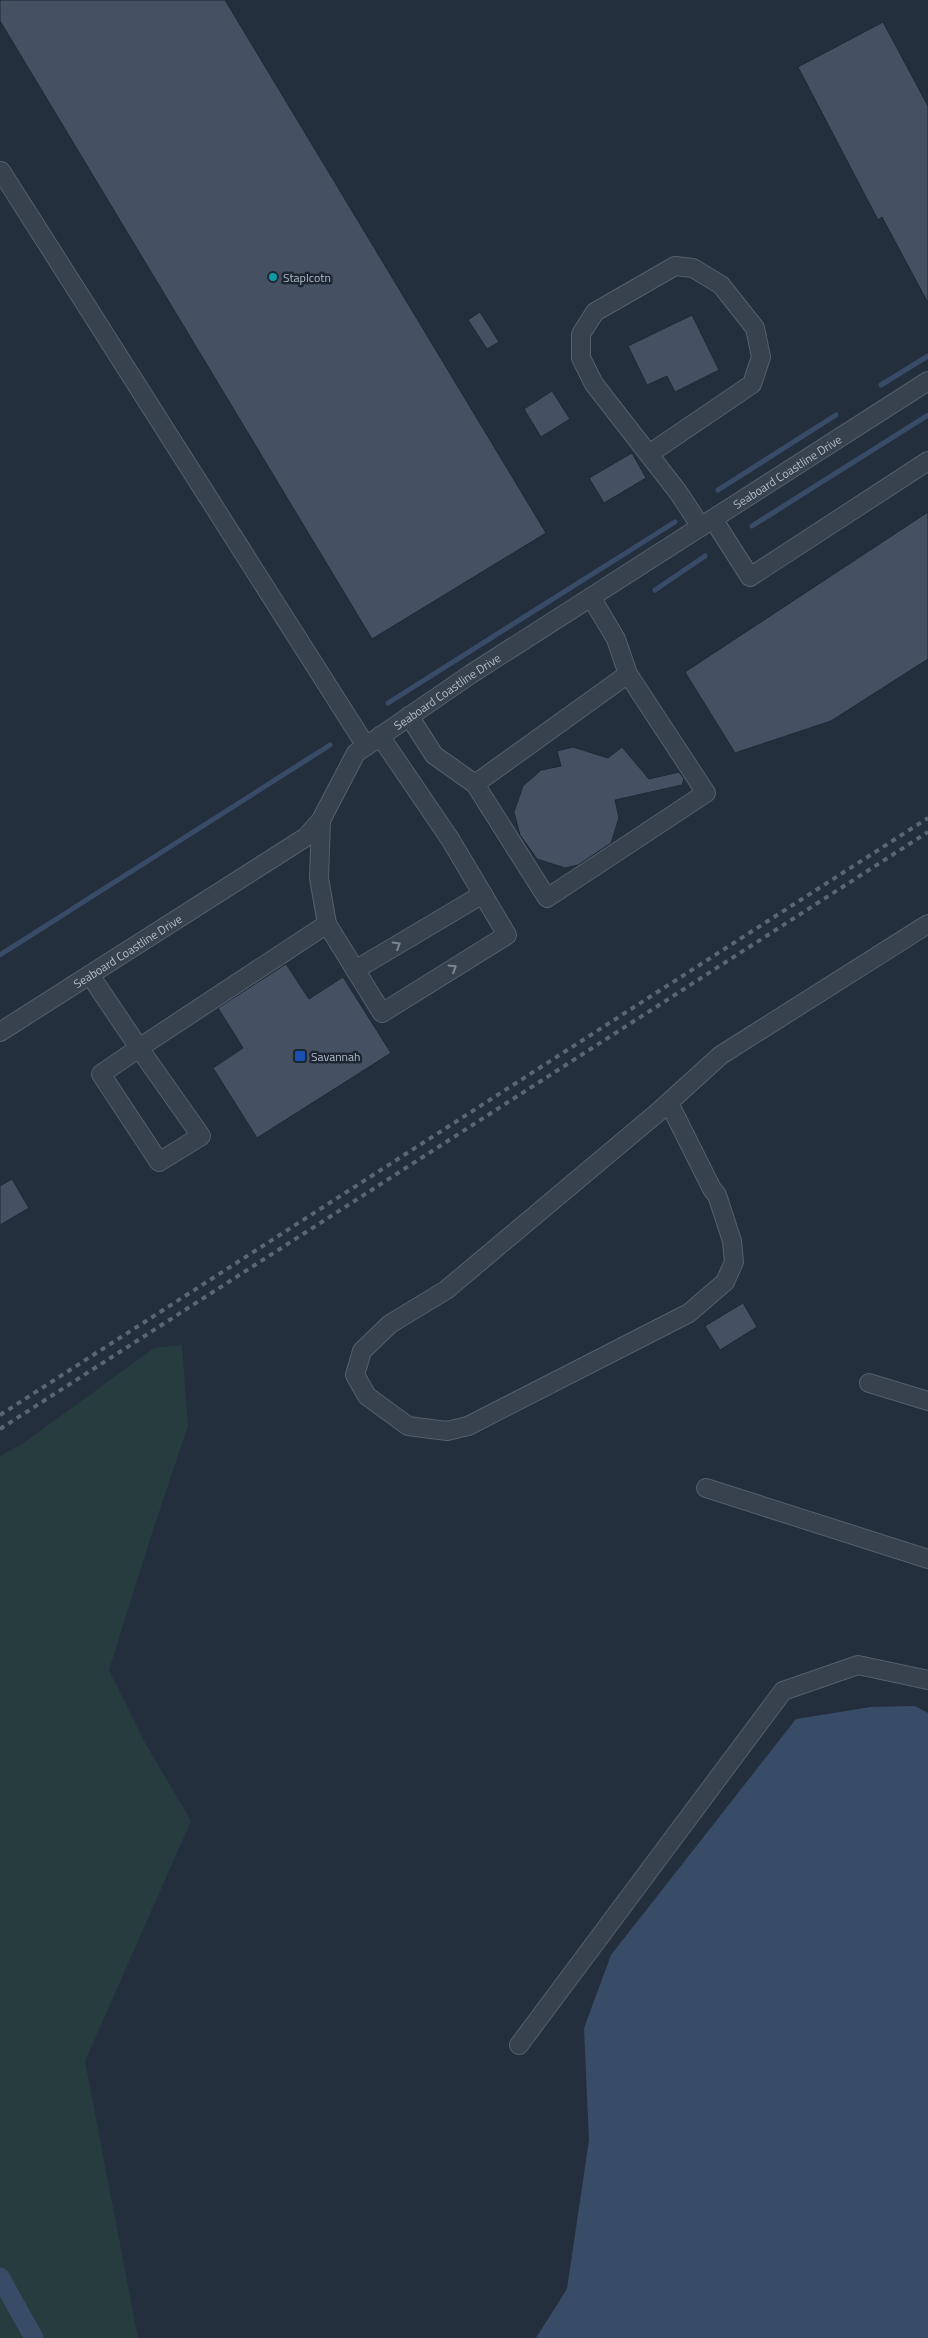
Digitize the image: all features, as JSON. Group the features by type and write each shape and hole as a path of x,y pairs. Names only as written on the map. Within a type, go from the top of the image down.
{"street":[{"path":"1,171 373,741 450,839 507,934 382,1013 327,924 319,878 321,820"},
{"path":"649,454 752,384 762,357 755,328 721,285 693,268 675,266 595,312 581,334 581,358 594,384 678,492 707,523 750,577 928,461"},
{"name":"Seaboard Coastline Drive","path":"0,1032 306,837 321,820 356,753 373,741 591,597 928,381"},
{"path":"409,716 434,755 475,784 547,898 706,793 628,674 616,639 591,597"},
{"path":"475,784 628,674"},
{"path":"355,970 483,894"},
{"path":"90,975 139,1048 201,1136 159,1162 102,1074 139,1048 327,924"},
{"path":"669,1103 712,1189 717,1195 732,1241 734,1262 725,1282 689,1313 468,1426 447,1431 408,1426 367,1396 355,1375 362,1351 390,1324 446,1290 669,1103 721,1055 928,924"},
{"path":"869,1383 928,1401"},
{"path":"706,1488 928,1559"},
{"path":"519,2045 783,1690 858,1665 928,1680"}],"green space":[{"path":"182,1345 188,1426 109,1670 144,1741 191,1821 85,2061 138,2338 0,2338 0,1456 25,1442 154,1348"}],"water":[{"path":"915,1706 928,1713 928,2338 536,2338 567,2289 589,2140 584,2028 611,1955 796,1719 871,1707"}],"building":[{"name":"Staplcotn","path":"0,0 225,0 546,533 372,639 0,21"},
{"path":"883,22 928,106 928,303 882,217 878,220 798,67"},
{"path":"480,312 499,342 487,349 468,320"},
{"path":"692,315 719,370 675,392 667,376 647,385 628,346"},
{"path":"552,391 570,419 541,437 524,409"},
{"path":"632,453 646,478 604,503 589,478"},
{"path":"928,512 928,659 831,721 735,753 685,672"},
{"path":"573,747 608,758 622,747 649,779 679,772 684,779 682,785 615,800 619,818 611,843 578,865 565,868 537,859 520,835 514,812 523,786 541,770 561,766 557,751"},
{"path":"286,964 309,999 343,977 391,1053 257,1138 213,1068 243,1048 218,1008"},
{"path":"12,1179 29,1208 0,1225 0,1186"},
{"path":"743,1303 757,1327 720,1350 705,1326"}],"waterway":[{"path":"881,385 928,356"},
{"path":"718,490 836,415"},
{"path":"752,526 928,415"},
{"path":"388,703 675,522"},
{"path":"655,590 705,556"},
{"path":"0,955 330,745"},
{"path":"0,2277 34,2338"}],"railway":[{"path":"0,1415 928,818"},
{"path":"0,1429 928,832"}],"place":[{"name":"Staplcotn","path":"273,277"},
{"name":"Savannah","path":"300,1056"}]}
